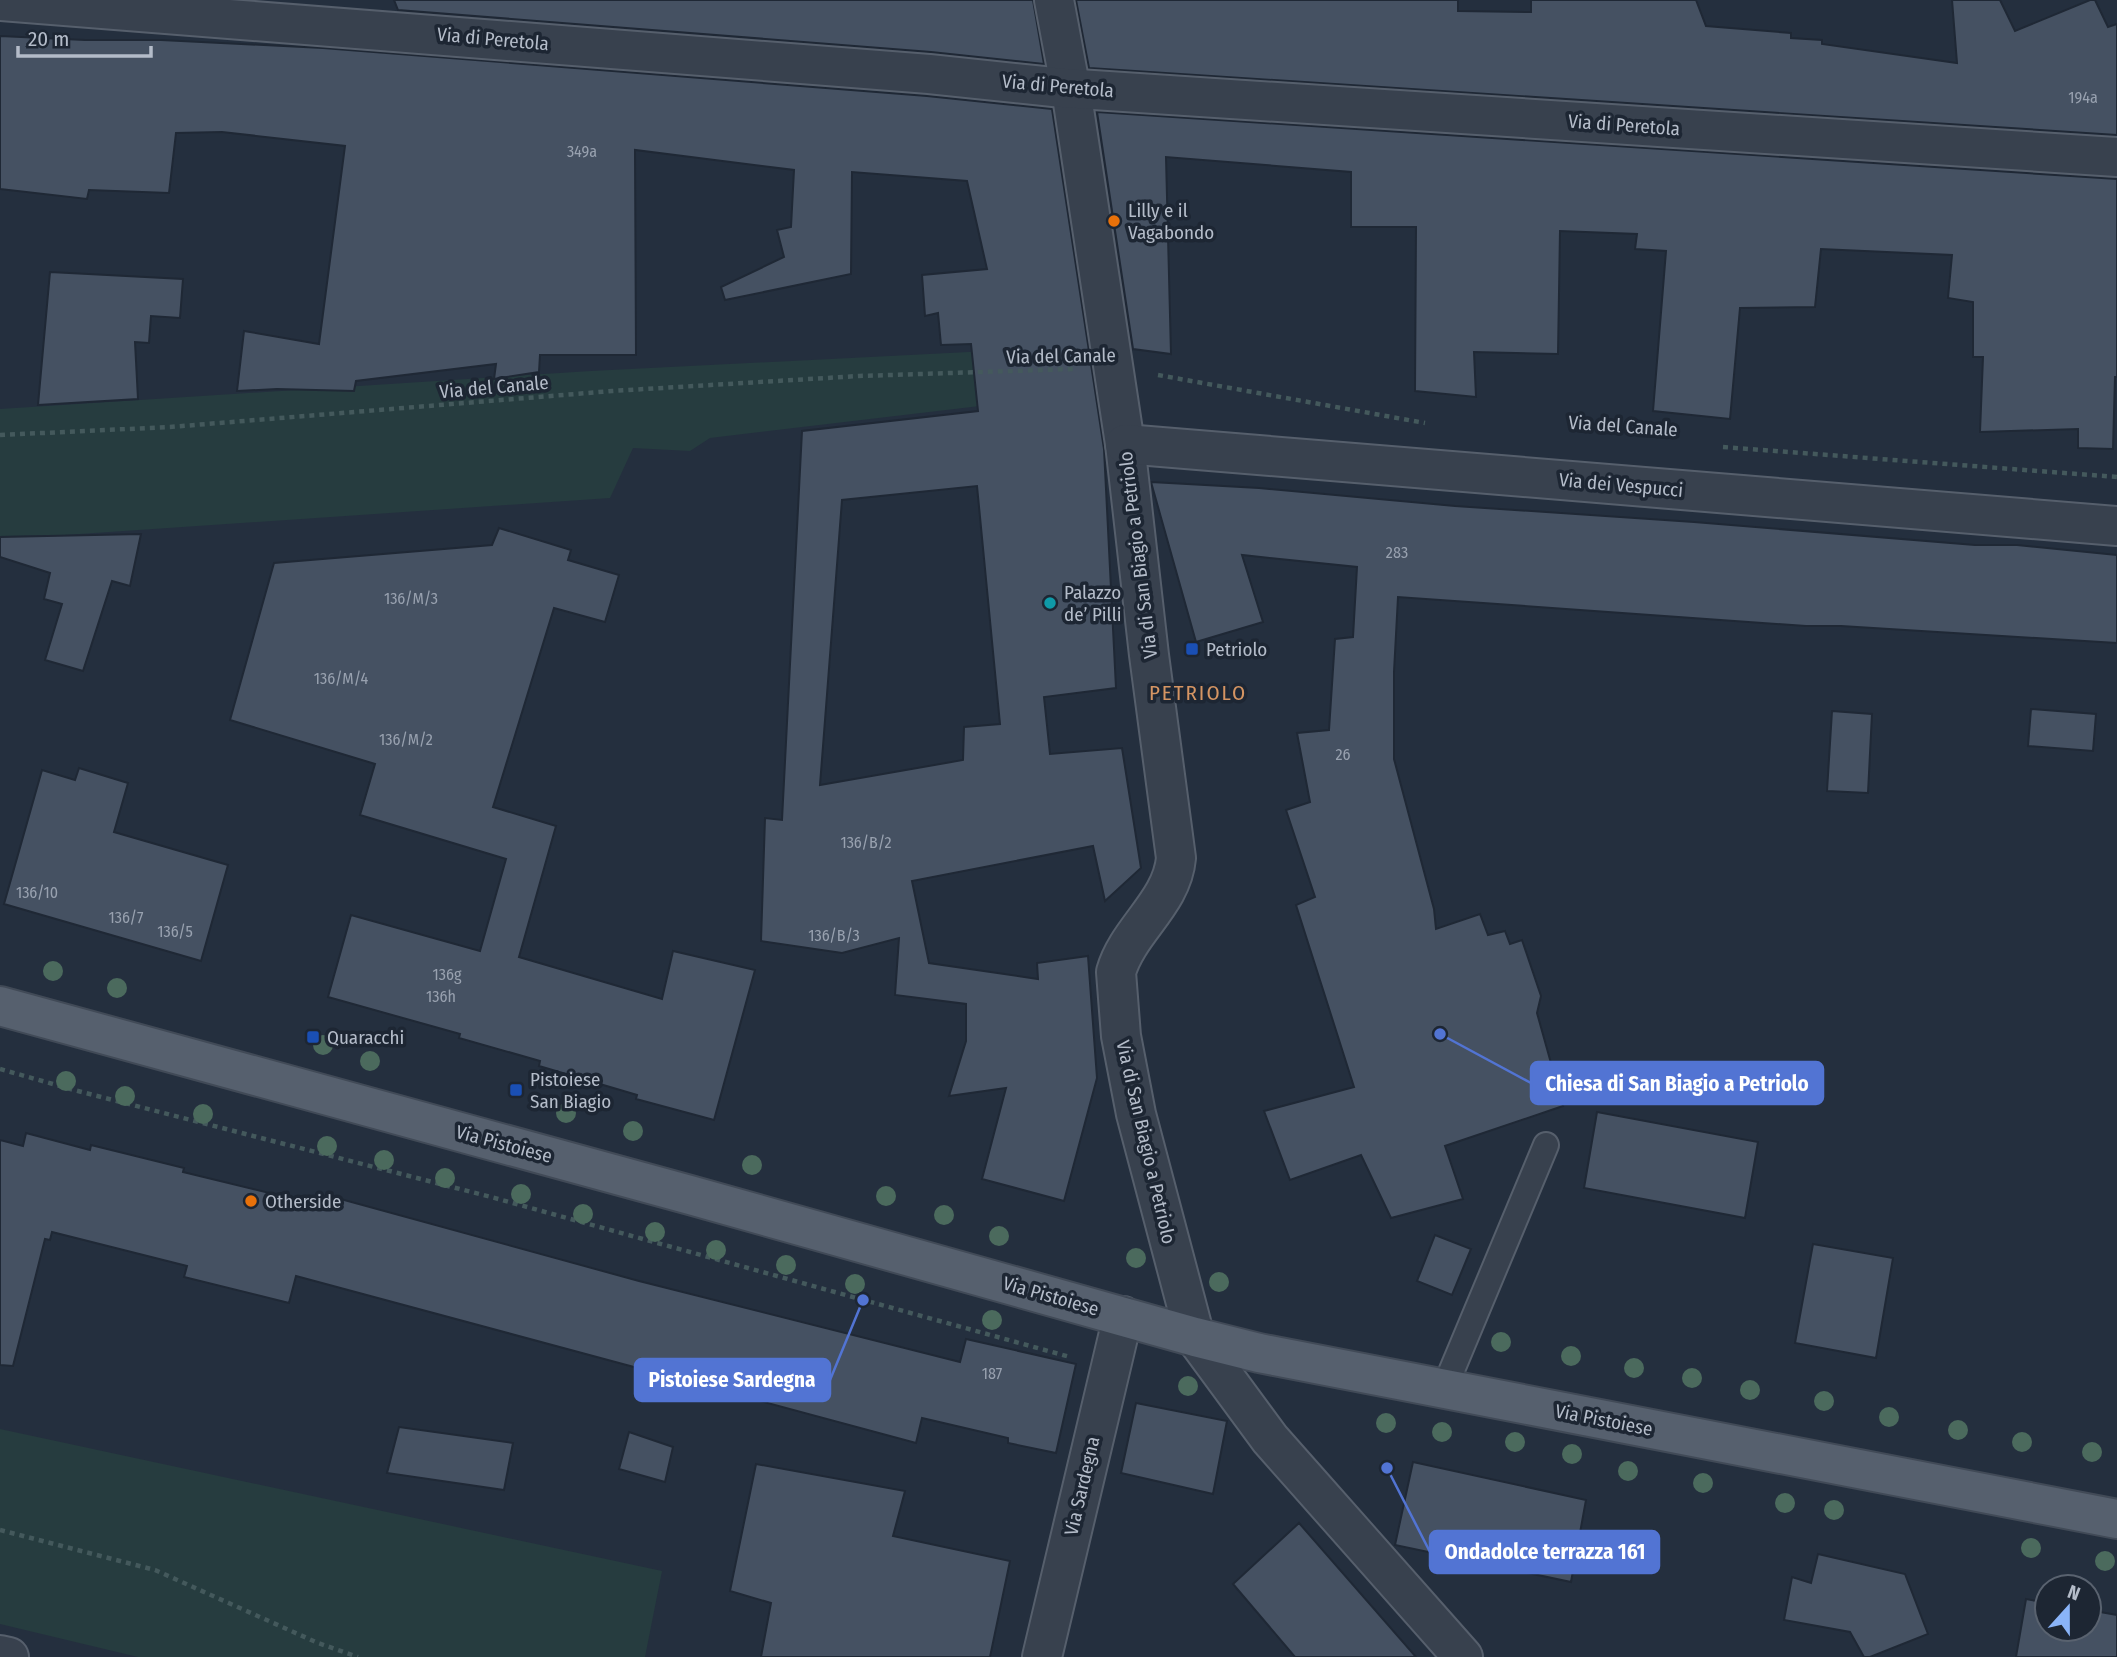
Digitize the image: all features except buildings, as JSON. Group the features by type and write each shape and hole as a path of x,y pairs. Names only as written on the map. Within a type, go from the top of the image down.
{"main road":[{"name":"Via Pistoiese","path":"0,1006 1259,1353 2117,1519"}],"street":[{"name":"Via di San Biagio a Petriolo","path":"1055,0 1125,444 1176,858 1175,868 1165,892 1140,926 1119,962 1116,983 1121,1036 1136,1114 1195,1337 1270,1439 1463,1657"},
{"name":"Via di Peretola","path":"0,1 388,15 1070,88 2117,157"},
{"name":"Via dei Vespucci","path":"1125,444 2117,526"},
{"name":"Via Sardegna","path":"1041,1657 1123,1316"},
{"path":"0,1655 9,1657"}],"lane":[{"path":"1444,1388 1546,1145"}],"path":[{"name":"Via del Canale","path":"0,435 170,428 640,389 859,376 1113,368 1429,424"},
{"path":"1712,447 2117,477"},
{"path":"0,1069 491,1197 1068,1356"},
{"path":"0,1530 155,1570 318,1643 358,1657"}],"green space":[{"path":"1088,346 1089,393 710,438 690,451 633,448 610,498 65,535 0,536 0,409 591,371"},
{"path":"0,1429 662,1571 645,1657 138,1657 0,1624"}],"place":[{"name":"Lilly e il Vagabondo","path":"1114,221"},
{"name":"Palazzo de’ Pilli","path":"1050,603"},
{"name":"Petriolo","path":"1192,649"},
{"name":"Chiesa di San Biagio a Petriolo","path":"1440,1034"},
{"name":"Quaracchi","path":"313,1037"},
{"name":"Pistoiese San Biagio","path":"516,1090"},
{"name":"Otherside","path":"251,1201"},
{"name":"Pistoiese Sardegna","path":"863,1300"},
{"name":"Ondadolce terrazza 161","path":"1387,1468"}],"district":[{"name":"PETRIOLO","path":"1198,693"}]}
